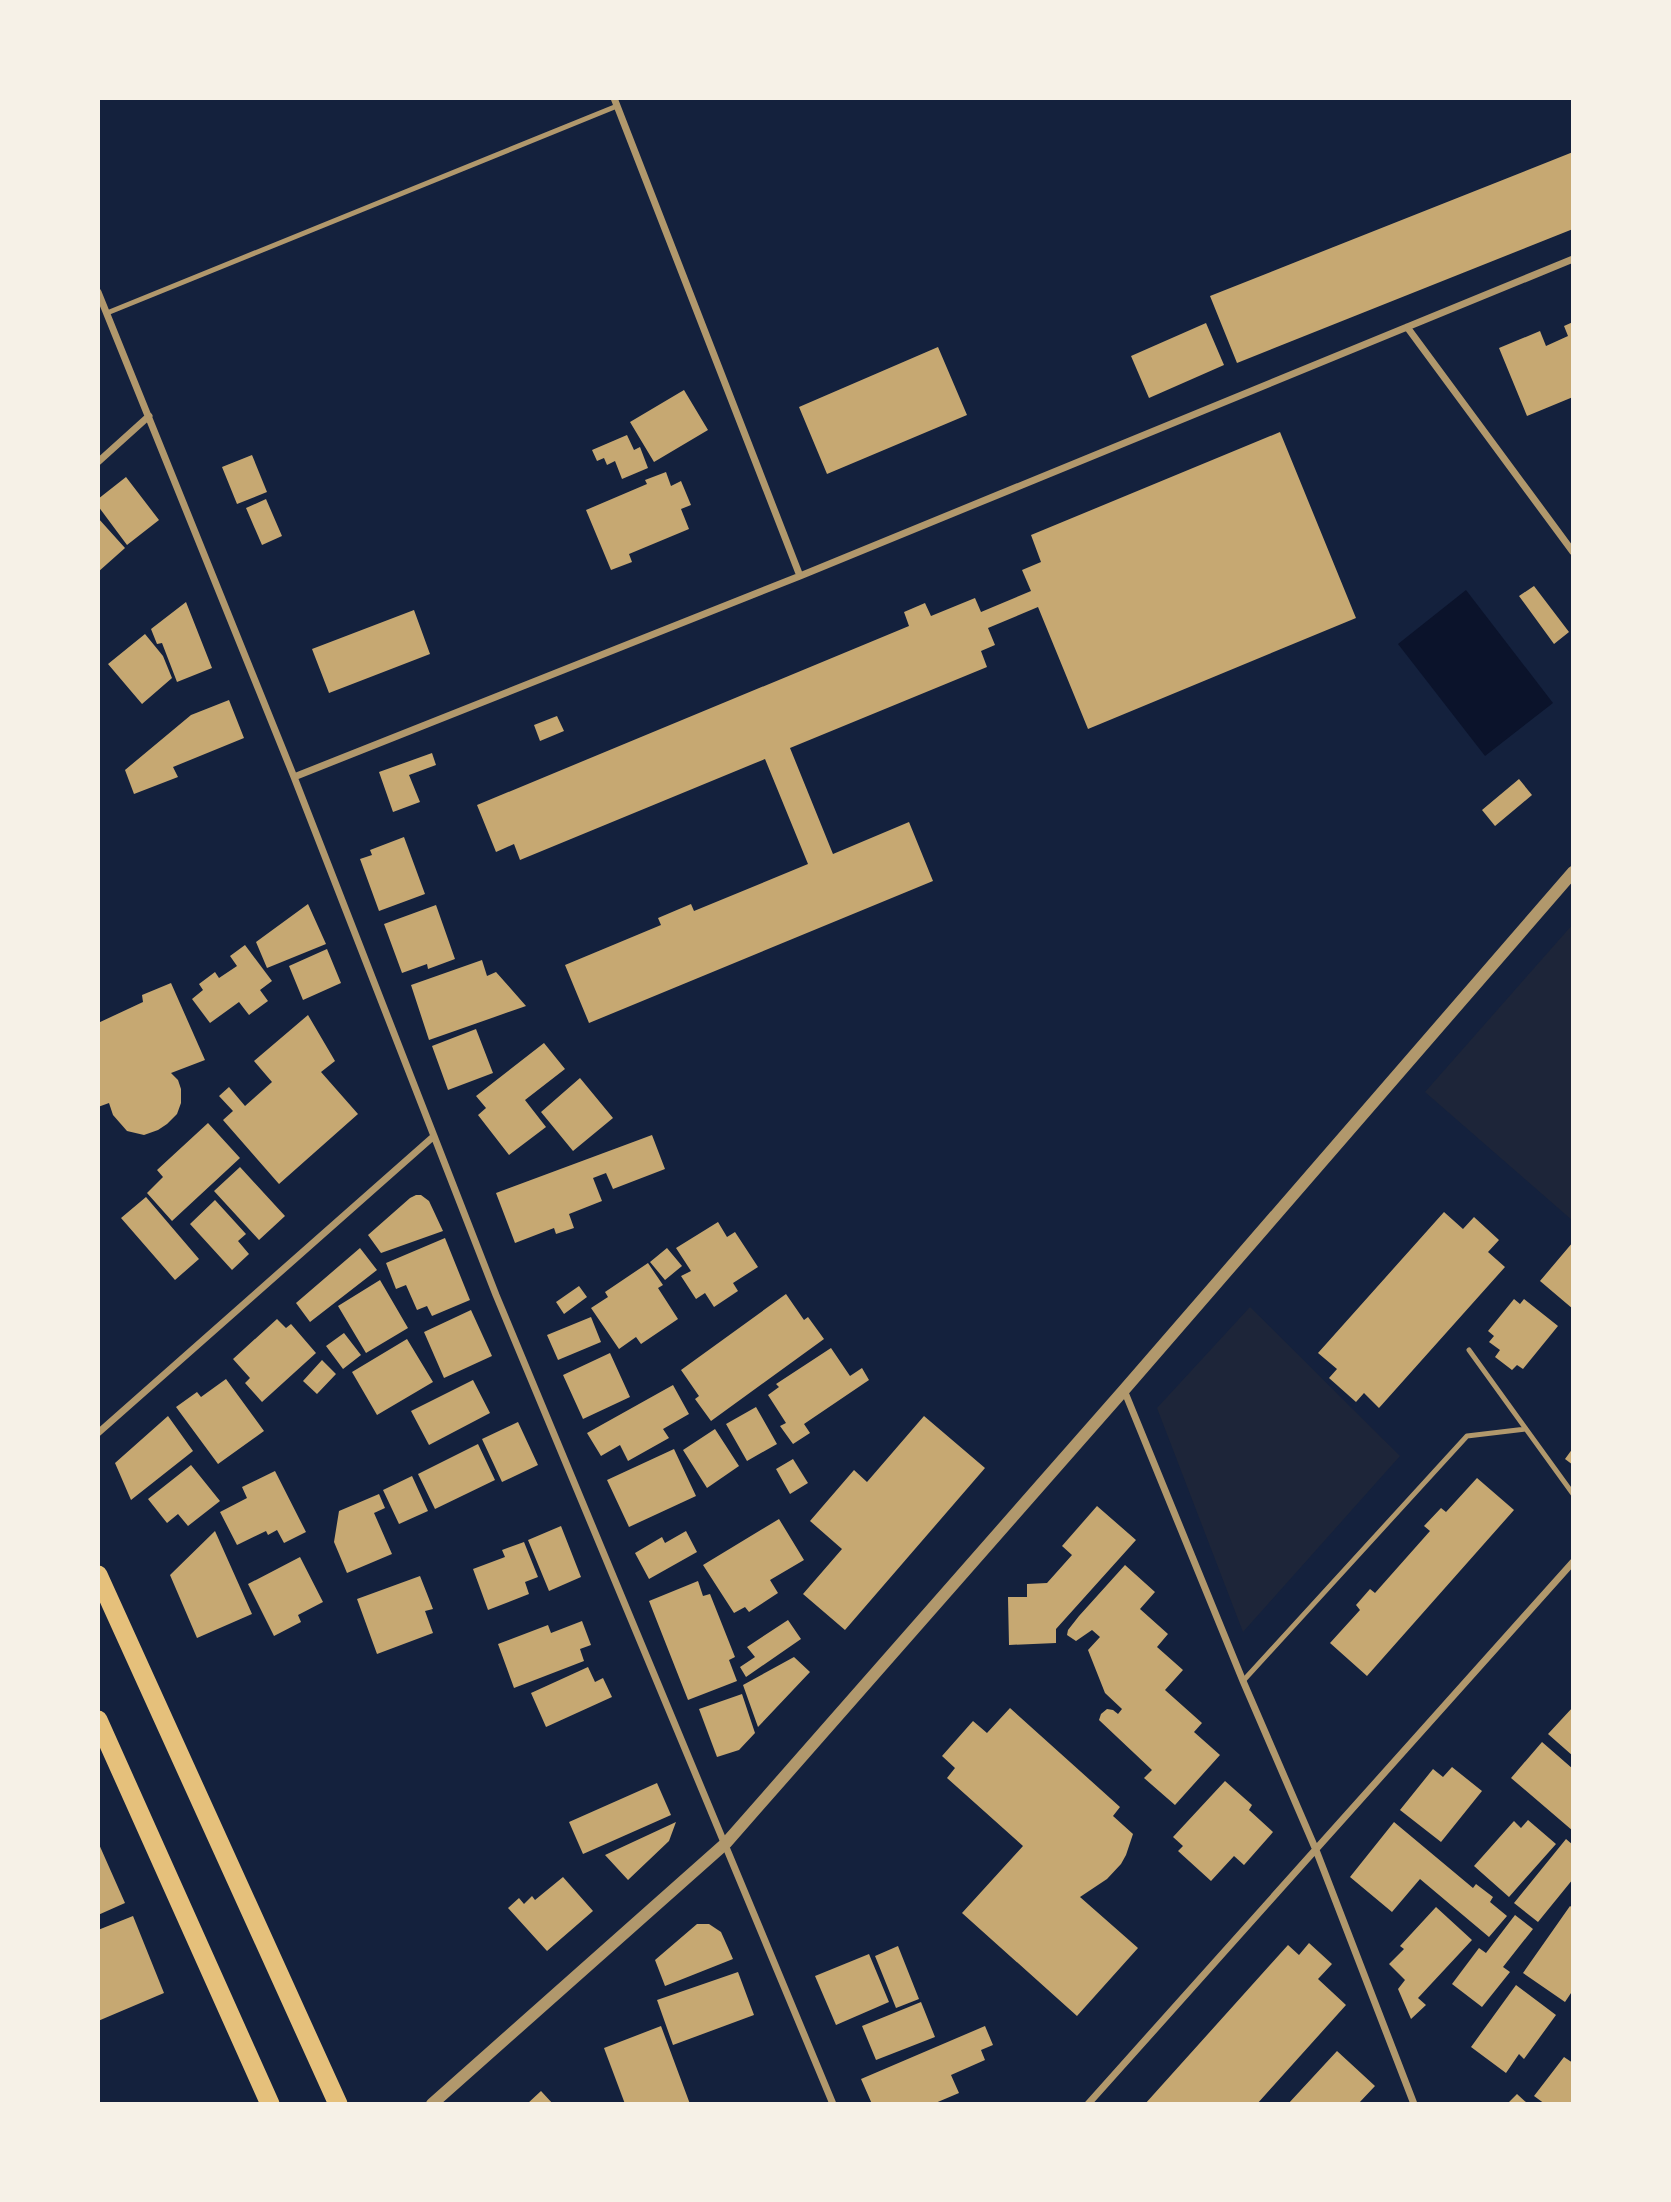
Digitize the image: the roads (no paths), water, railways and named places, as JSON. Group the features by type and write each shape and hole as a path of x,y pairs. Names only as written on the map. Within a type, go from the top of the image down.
{"highway":[{"path":"98,1575 338,2104"},
{"path":"98,1720 270,2104"}],"street":[{"path":"615,102 800,576"},
{"path":"294,777 800,576 1573,259"},
{"path":"98,292 294,777 496,1295 833,2104"},
{"path":"1407,327 1573,552"},
{"path":"98,462 149,416"},
{"path":"432,2104 726,1843 1124,1390 1573,872"},
{"path":"98,1433 434,1136"},
{"path":"1124,1390 1243,1681 1316,1850 1414,2104"},
{"path":"1088,2104 1573,1562"}],"lane":[{"path":"107,313 615,102"},
{"path":"1469,1350 1573,1494"},
{"path":"1243,1681 1467,1436 1526,1429"}]}
